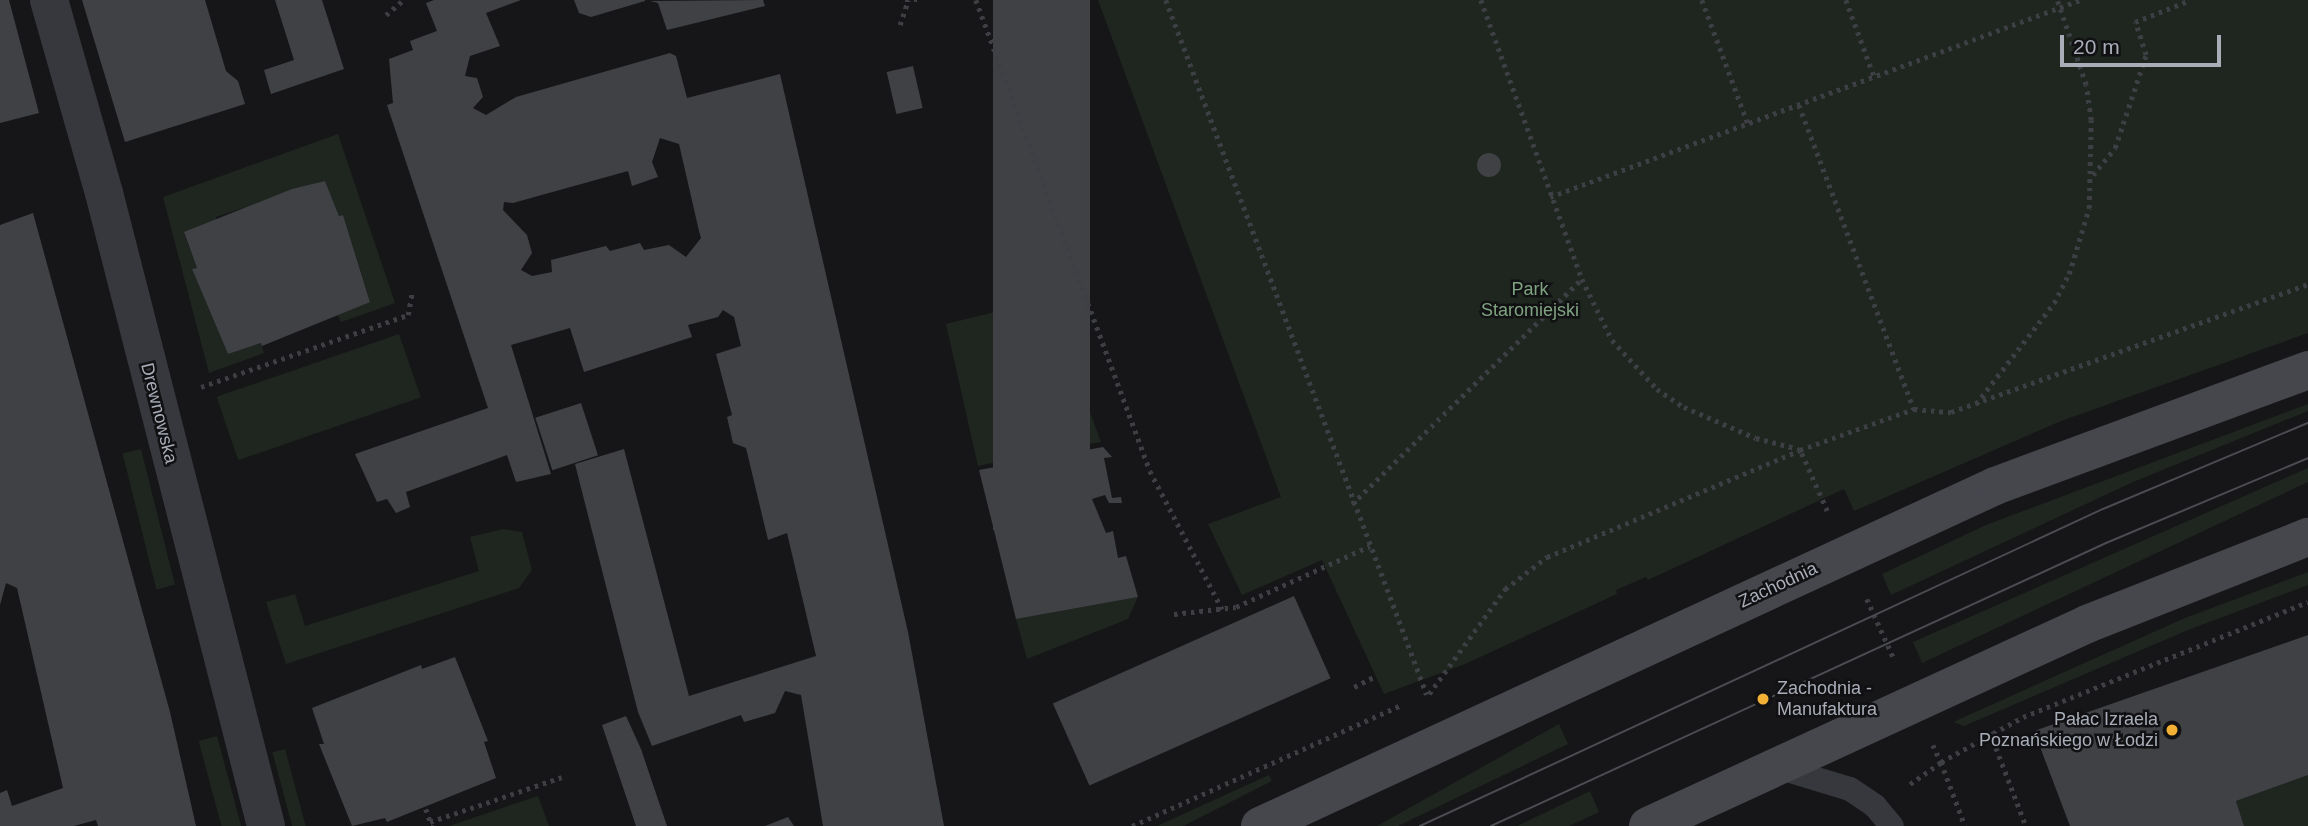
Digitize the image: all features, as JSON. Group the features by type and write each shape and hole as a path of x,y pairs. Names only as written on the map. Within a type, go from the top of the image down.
{"main road":[{"name":"Zachodnia","path":"1260,826 1995,486 2308,370"},
{"path":"1648,826 2087,624 2308,537"}],"street":[{"name":"Drewnowska","path":"49,0 103,193 266,826"}],"lane":[{"path":"1776,767 1850,789 1875,806 1892,826"}],"path":[{"path":"386,15 402,0"},
{"path":"900,25 907,1 918,0"},
{"path":"976,0 1150,471 1222,609"},
{"path":"1166,0 1352,504 1427,696"},
{"path":"1481,0 1581,279 1612,340 1657,389 1708,420 1800,450 1828,514"},
{"path":"1702,0 1748,124"},
{"path":"1846,0 1874,76"},
{"path":"1975,404 2032,336 2059,293 2081,240 2092,175 2086,85 2057,0"},
{"path":"1550,197 2080,0"},
{"path":"2092,175 2115,148 2146,55 2135,22 2190,0"},
{"path":"1799,105 1913,409"},
{"path":"1352,504 1581,279"},
{"path":"1415,700 1427,696 1505,589 1547,556 1800,450 1913,409 1951,412 2308,284"},
{"path":"200,388 408,315 412,293"},
{"path":"1174,614 1236,607 1370,546"},
{"path":"1941,762 1990,732 2308,602"},
{"path":"1870,605 1891,652"},
{"path":"1353,687 1374,677"},
{"path":"1132,826 1402,704"},
{"path":"1990,732 2026,826"},
{"path":"1931,740 1965,826"},
{"path":"426,808 431,824 562,777"}],"green space":[{"name":"Park Staromiejski","path":"1098,0 2308,0 2308,333 2061,421 1854,511 1844,489 1648,580 1646,577 1616,590 1617,594 1465,664 1384,694 1322,560 1242,595 1208,524 1281,497"},
{"path":"338,134 395,303 341,322 337,314 370,301 343,215 339,216 325,181 216,217 216,221 184,233 197,268 192,269 228,354 261,343 264,353 209,373 163,197"},
{"path":"1048,299 1101,442 1058,449 1050,409 1009,417 1017,458 978,466 946,324"},
{"path":"399,334 421,397 238,460 217,397"},
{"path":"2308,404 2308,411 2133,482 1891,595 1882,574 1986,525"},
{"path":"141,449 175,585 156,589 123,454"},
{"path":"2308,468 2308,482 1922,663 1913,642"},
{"path":"503,529 522,532 532,570 519,588 286,664 266,602 295,594 305,626 479,571 470,537"},
{"path":"2308,572 2308,585 2188,630 1964,726 1953,722 2185,618"},
{"path":"1138,597 1128,619 1027,659 1016,619"},
{"path":"1559,724 1568,744 1398,826 1377,826"},
{"path":"217,736 241,826 221,826 199,741"},
{"path":"285,749 306,826 292,826 272,752"},
{"path":"1269,775 1272,781 1183,826 1157,826"},
{"path":"2308,775 2308,826 2244,826 2236,801"},
{"path":"1590,791 1599,812 1569,826 1517,826"},
{"path":"538,796 549,826 449,826"}],"building":[{"path":"0,0 9,0 39,113 0,123"},
{"path":"82,0 205,0 226,71 238,81 245,104 125,142"},
{"path":"275,0 322,0 344,69 271,94 264,70 294,60"},
{"path":"434,0 521,0 486,13 500,46 470,56 465,76 477,78 483,97 473,108 486,115 516,97 670,53 676,56 687,98 780,74 908,632 944,826 823,826 801,695 785,691 775,713 744,722 741,715 652,746 638,712 575,464 624,449 689,696 816,656 787,533 768,540 746,448 733,443 727,417 732,415 716,354 741,346 734,317 723,310 718,317 688,325 692,337 584,372 570,328 511,345 551,474 516,482 507,455 406,492 410,507 396,513 387,499 377,502 355,454 488,408 387,105 393,103 389,59 413,50 410,41 437,31 426,3","holes":["660,138 679,144 701,238 686,257 669,245 644,250 640,243 610,251 606,246 551,260 552,272 532,276 521,270 532,253 527,235 503,210 504,202 513,203 628,171 632,186 658,177 652,162"]},
{"path":"574,0 645,1 591,17 579,13"},
{"path":"763,0 765,6 667,30 658,3 650,1"},
{"path":"993,0 1090,0 1090,530 993,530"},
{"path":"913,66 923,108 896,114 887,72"},
{"path":"1489,153 1498,156 1501,165 1498,174 1489,177 1480,174 1477,165 1480,156"},
{"path":"325,181 339,216 343,215 370,302 262,346 261,343 228,354 192,269 197,268 184,232 292,189"},
{"path":"33,213 170,712 196,826 98,826 96,820 74,826 0,826 0,793 7,790 12,806 63,788 17,588 6,583 0,605 0,225"},
{"path":"581,403 598,455 552,470 535,418"},
{"path":"1051,409 1058,449 1015,457 1008,417"},
{"path":"1103,447 1112,457 1104,458 1112,498 1121,497 1122,503 1109,503 1105,495 1092,499 1106,533 1113,531 1118,558 1126,556 1138,597 1016,619 979,470"},
{"path":"1294,596 1331,678 1089,786 1053,703"},
{"name":"Pałac Izraela Poznańskiego w Łodzi","path":"2308,635 2308,775 2236,801 2244,826 2070,826 2034,731"},
{"path":"455,657 488,741 484,742 496,778 387,822 385,818 352,826 319,744 324,744 312,708 421,665 422,669"},
{"path":"626,716 641,749 667,826 636,826 602,725"},
{"path":"788,817 794,826 765,826"}],"tram line":[{"path":"1420,826 2103,509 2308,423"},
{"path":"1491,826 2106,543 2308,458"}],"place":[{"name":"Zachodnia - Manufaktura","path":"1763,699"},
{"name":"Pałac Izraela Poznańskiego w Łodzi","path":"2172,730"}]}
